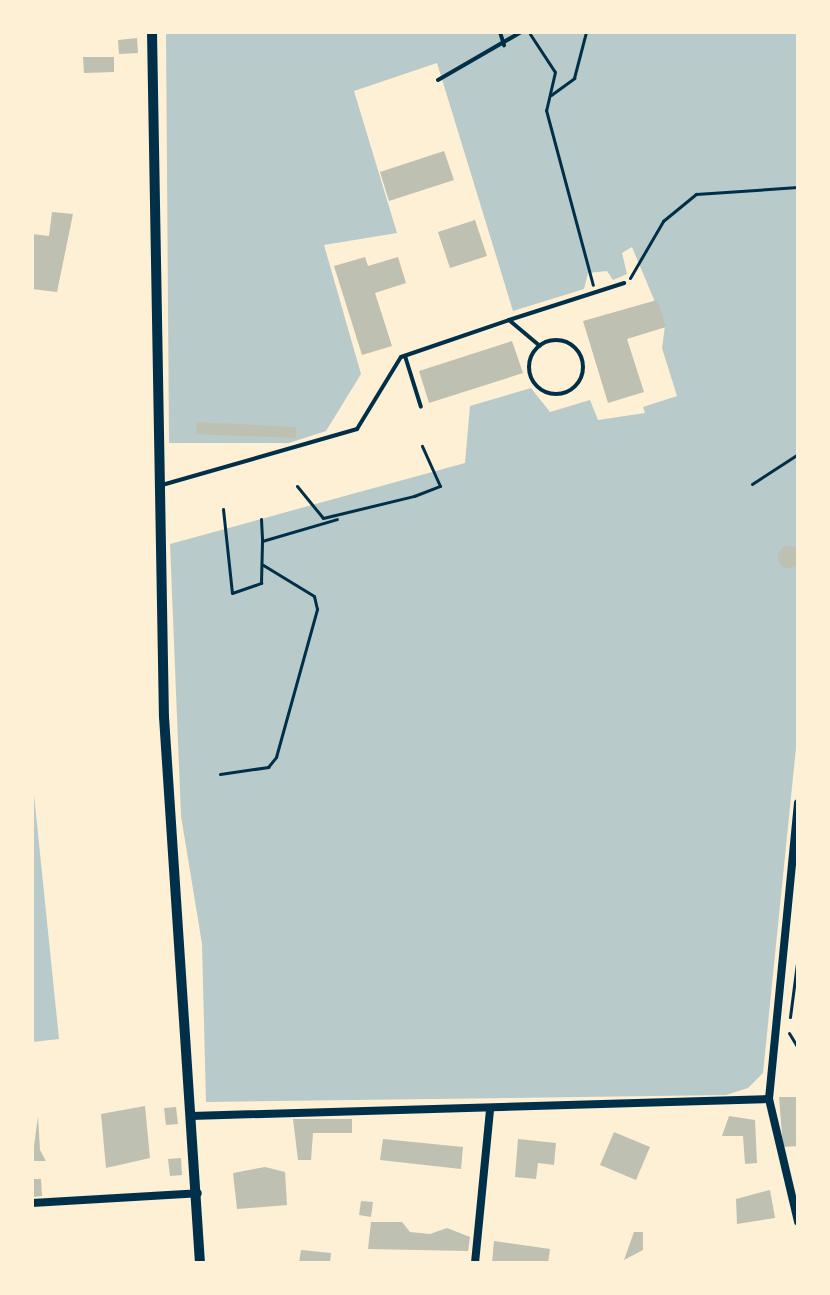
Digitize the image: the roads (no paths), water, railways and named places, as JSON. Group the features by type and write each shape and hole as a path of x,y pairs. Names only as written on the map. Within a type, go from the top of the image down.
{"street":[{"path":"152,32 164,717 198,1193 200,1263"},
{"path":"798,803 769,1099 798,1222"},
{"path":"191,1116 490,1110 769,1099"},
{"path":"475,1263 490,1110"},
{"path":"32,1203 198,1193"}],"lane":[{"path":"500,32 504,45"},
{"path":"438,80 521,33"},
{"path":"160,485 351,432 363,423 395,359 624,283"},
{"path":"509,320 540,346"},
{"path":"557,340 575,348 583,368 575,386 554,394 536,384 530,366 540,346 557,340"},
{"path":"405,356 421,407"}]}
